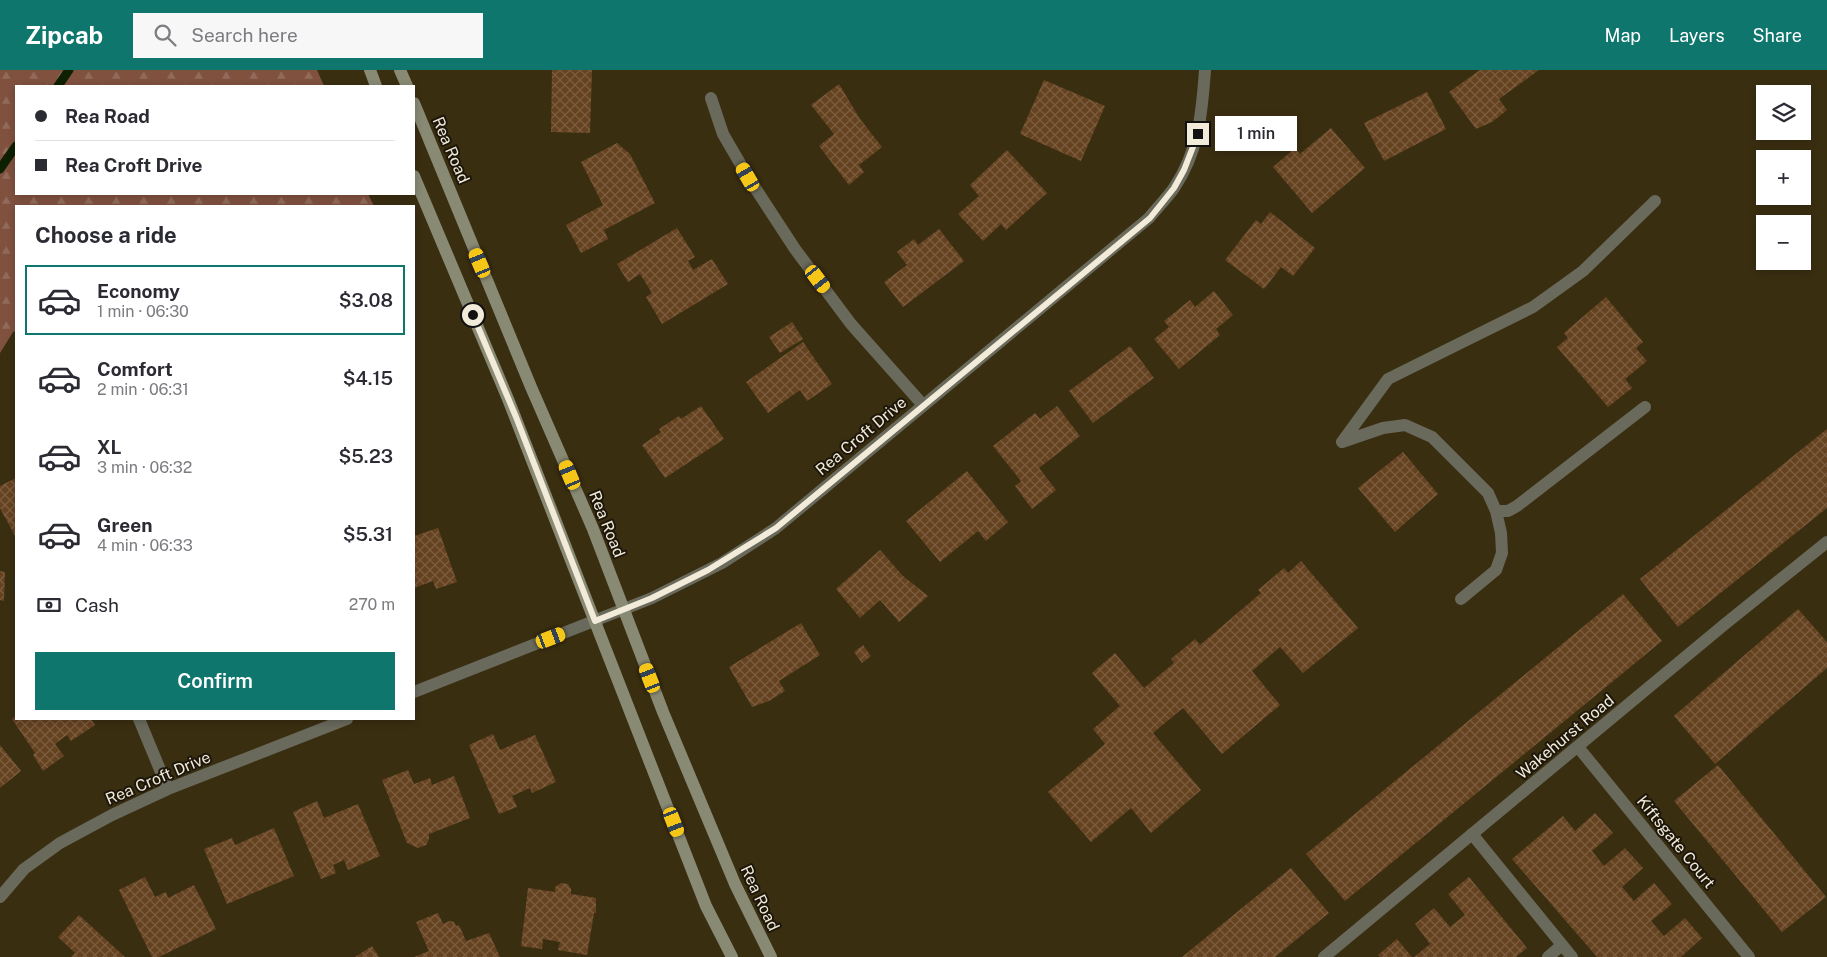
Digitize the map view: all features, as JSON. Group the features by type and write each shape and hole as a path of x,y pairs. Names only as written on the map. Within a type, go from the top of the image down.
{"main road":[{"path":"370,70 376,85"},
{"path":"400,70 407,85"},
{"name":"Rea Road","path":"415,105 531,387 593,529 623,610 735,884 771,957"},
{"path":"415,178 508,399 706,906 732,957"}],"street":[{"name":"Rea Croft Drive","path":"415,692 623,610 722,563 776,528 1150,218 1174,188 1184,170 1198,134 1202,115 1205,70"},
{"path":"711,98 723,134 748,177 795,249 851,324 923,405"},
{"path":"1461,599 1496,570 1502,553 1501,533 1496,511 1488,493 1432,437 1405,425 1383,428 1342,442 1388,379 1412,369 1533,307 1583,271 1656,201"},
{"path":"1496,511 1508,511 1517,506 1645,407"},
{"name":"Wakehurst Road","path":"1324,957 1725,624 1827,542"},
{"path":"139,720 168,789"},
{"name":"Rea Croft Drive","path":"0,897 24,869 60,843 112,814 168,789 344,720"},
{"name":"Kiftsgate Court","path":"1578,747 1749,957"},
{"path":"1472,834 1572,957"},
{"path":"1548,957 1562,945"}],"green space":[{"path":"0,70 317,70 324,85 15,85 15,195 368,195 374,205 15,205 15,331 0,353"}],"building":[{"path":"552,70 592,70 590,133 551,132"},
{"path":"1480,70 1539,70 1499,99 1507,110 1492,122 1476,129 1449,92"},
{"path":"1044,80 1105,106 1081,161 1020,134"},
{"path":"839,84 860,119 882,147 859,165 864,172 849,185 819,146 834,134 811,105"},
{"path":"1427,92 1446,129 1384,161 1364,123"},
{"path":"1331,128 1365,168 1312,213 1273,167 1295,148 1300,154"},
{"path":"617,143 630,154 655,203 604,230 608,239 581,253 566,225 603,205 581,162"},
{"path":"1007,150 1047,193 1006,230 1001,224 983,241 958,214 979,196 970,185"},
{"path":"1270,212 1315,248 1293,276 1281,267 1264,289 1225,260 1256,220 1261,224"},
{"path":"677,228 695,257 688,261 693,270 712,259 728,284 662,324 646,297 652,293 640,274 628,282 617,264"},
{"path":"939,229 964,261 903,307 884,282 907,265 897,252 914,239 918,245"},
{"path":"1214,291 1233,315 1216,329 1220,335 1179,369 1154,339 1169,327 1164,321 1190,300 1195,307"},
{"path":"1606,297 1643,342 1636,348 1647,361 1625,379 1632,388 1608,407 1557,347 1568,338 1564,333"},
{"path":"792,322 803,339 780,353 769,337"},
{"path":"803,342 832,384 807,401 800,390 768,413 746,382"},
{"path":"1130,346 1154,378 1093,423 1069,391"},
{"path":"701,406 724,439 665,478 642,445 661,432 659,429 679,416 681,419"},
{"path":"1057,406 1080,436 1039,468 1056,490 1032,509 1015,486 1021,481 993,446 1035,413 1040,419"},
{"path":"1827,429 1827,508 1678,627 1640,579"},
{"path":"1403,452 1438,494 1395,532 1358,488"},
{"path":"967,471 1008,522 986,541 978,531 940,562 906,521"},
{"path":"15,478 15,536 0,508 0,486"},
{"path":"438,528 457,582 436,589 433,581 415,588 415,536"},
{"path":"880,550 903,576 928,596 899,622 880,600 860,618 836,589"},
{"path":"1301,561 1358,628 1303,673 1280,647 1252,671 1280,705 1222,754 1183,708 1153,733 1201,790 1151,833 1131,808 1091,842 1048,792 1105,744 1093,729 1120,706 1092,673 1115,653 1144,688 1174,663 1171,659 1195,639 1200,645 1261,593 1258,590 1284,568 1288,573"},
{"path":"0,571 5,572 4,601 0,600"},
{"path":"1623,594 1662,641 1345,901 1306,854"},
{"path":"1798,609 1827,642 1827,668 1715,764 1674,716"},
{"path":"801,623 820,655 779,681 785,691 769,701 752,707 729,667"},
{"path":"863,645 871,656 862,663 854,652"},
{"path":"15,717 15,720 92,720 95,725 71,741 67,735 55,744 64,756 43,771 33,755 35,753 12,719"},
{"path":"493,734 500,750 535,735 556,782 532,793 530,788 512,796 517,807 499,814 469,745"},
{"path":"0,745 21,771 0,788"},
{"path":"1718,765 1826,897 1782,932 1674,801"},
{"path":"408,770 414,784 430,778 432,785 454,776 470,818 429,834 426,845 418,848 407,843 382,780"},
{"path":"317,801 324,818 358,804 380,856 348,870 344,860 333,865 336,873 321,879 293,812"},
{"path":"1595,813 1613,833 1592,851 1604,866 1625,848 1643,868 1622,887 1634,901 1654,883 1672,904 1651,921 1664,936 1685,918 1702,938 1681,957 1597,957 1512,859 1563,816 1575,831"},
{"path":"274,828 294,876 227,904 204,849 232,838 235,845"},
{"path":"1291,868 1329,913 1275,957 1182,957"},
{"path":"145,877 155,897 166,892 168,898 194,885 216,929 159,957 152,957 119,890"},
{"path":"1469,877 1527,948 1516,957 1414,957 1430,944 1415,924 1434,908 1450,927 1465,915 1448,894"},
{"path":"561,883 568,884 571,894 596,898 596,913 594,913 587,955 558,950 560,942 543,939 542,949 521,946 528,888 555,892 555,887"},
{"path":"438,913 443,924 449,921 454,922 456,926 459,925 466,941 489,933 500,957 414,957 429,951 416,922"},
{"path":"79,915 125,957 71,957 75,953 58,937"},
{"path":"1397,939 1412,957 1380,957 1378,955"},
{"path":"372,946 379,957 355,957"}],"waterway":[{"path":"59,85 69,70"},
{"path":"0,169 15,147"}],"route":[{"path":"473,315 516,417 595,621 652,598 722,563 776,528 1150,218 1174,188 1184,170 1198,134"}]}
